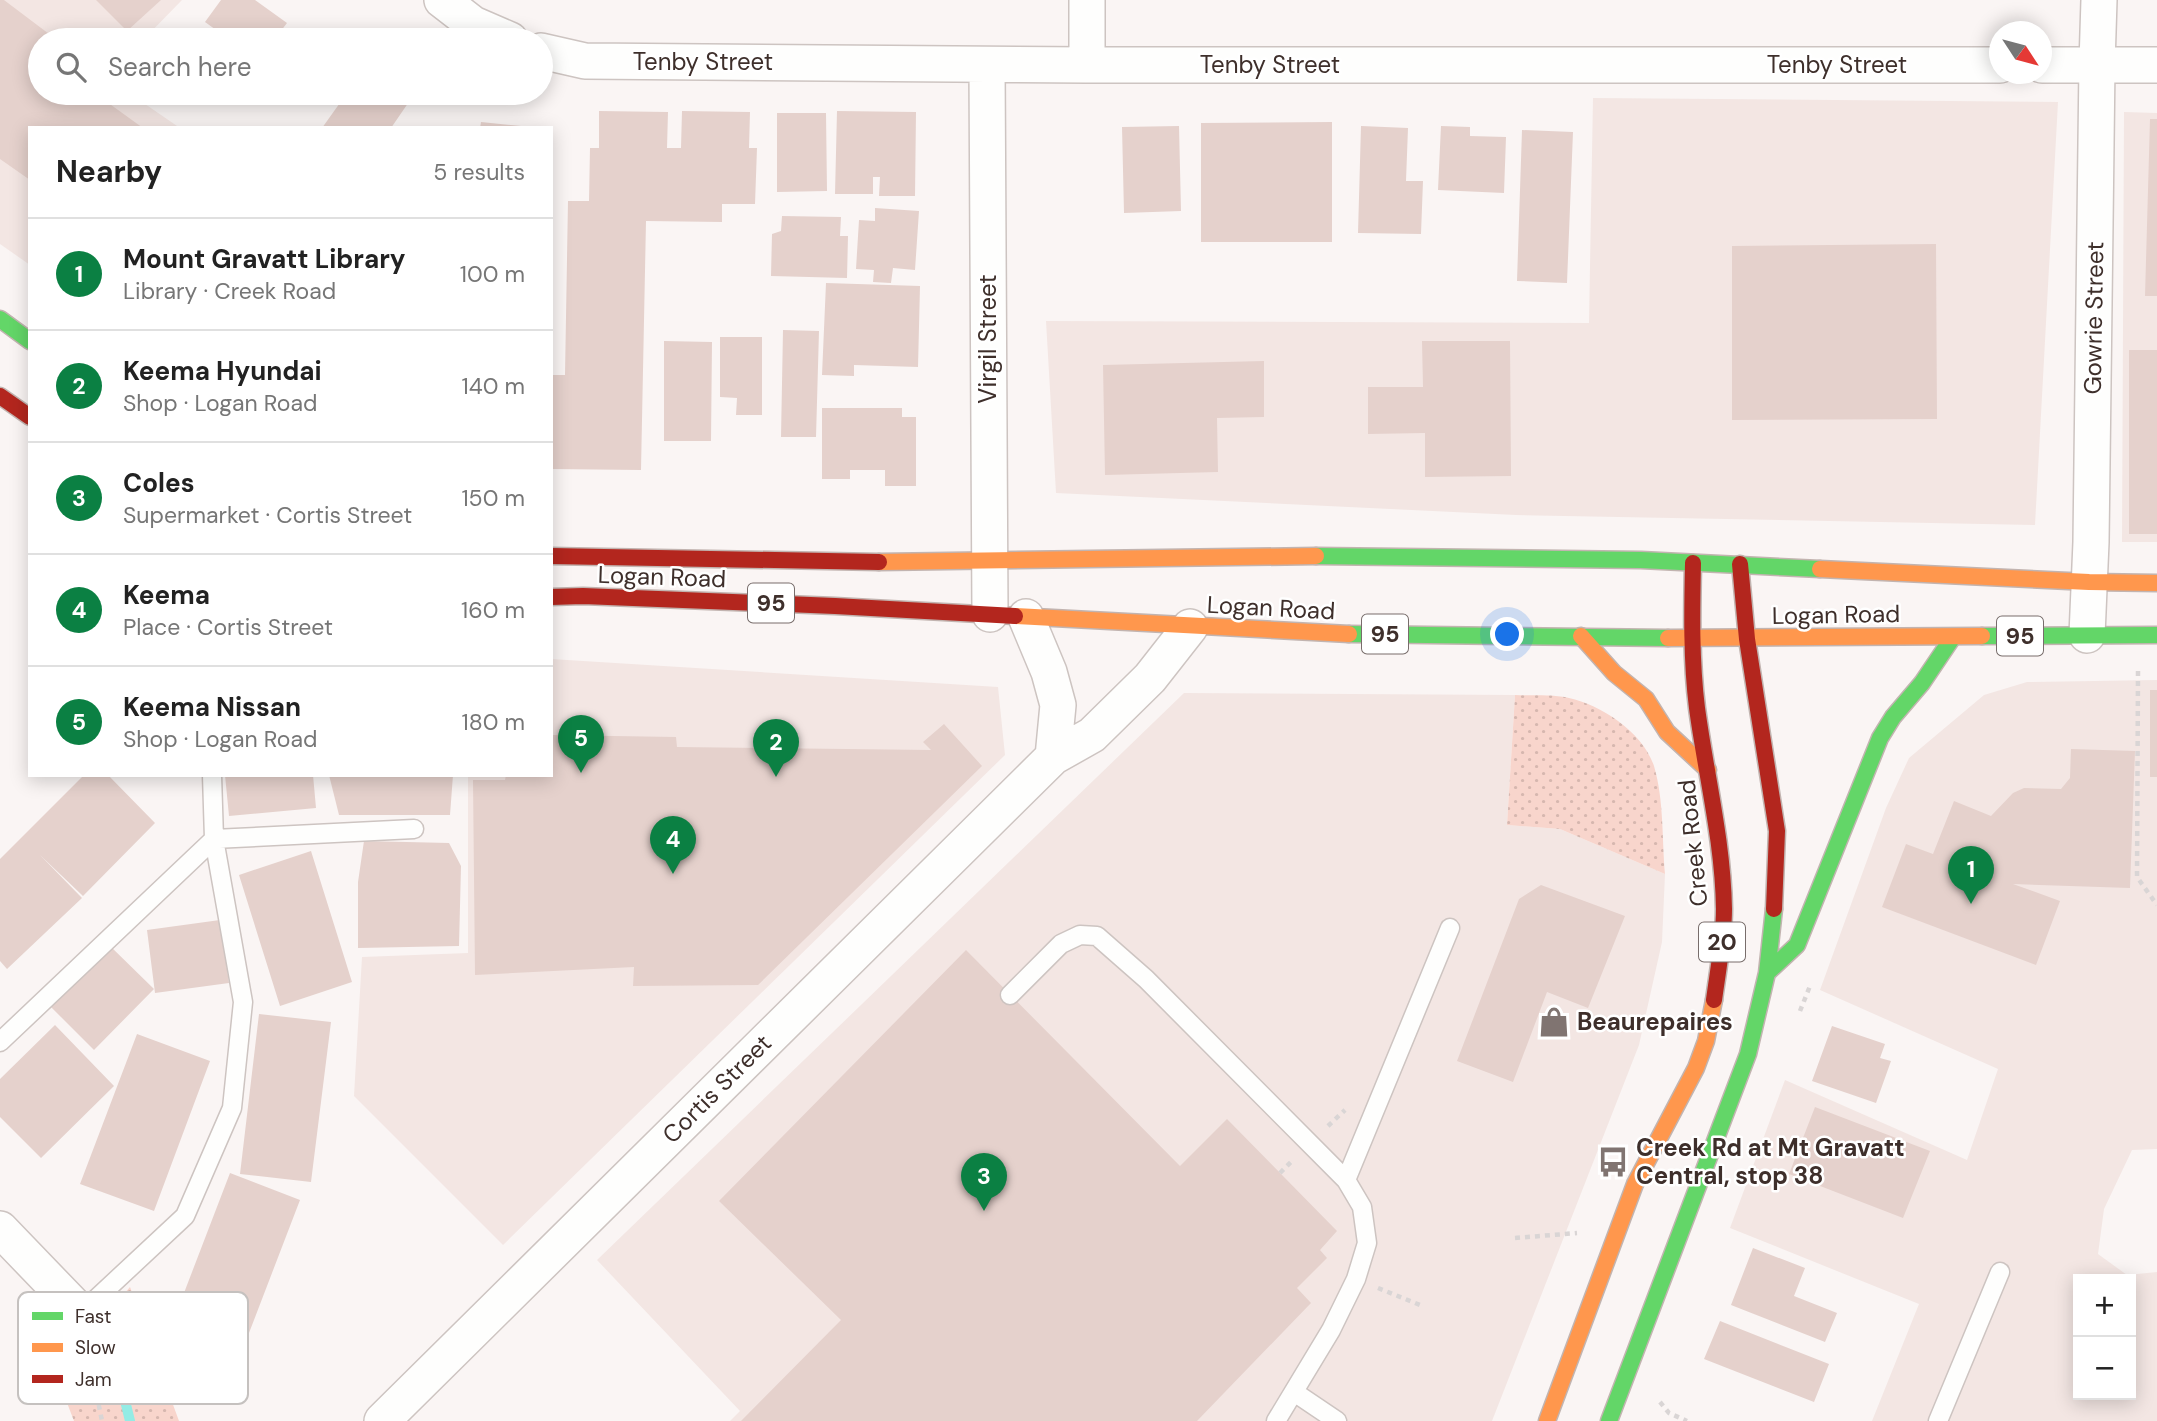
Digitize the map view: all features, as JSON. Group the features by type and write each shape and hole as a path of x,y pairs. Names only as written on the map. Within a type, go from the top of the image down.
{"main road":[{"path":"0,319 28,340"},
{"path":"0,396 28,416"},
{"name":"Logan Road","path":"553,556 872,562 1297,556 1641,560 2157,583"},
{"name":"Creek Road","path":"1547,1421 1635,1184 1696,1068 1706,1041 1714,1003 1724,912 1718,837 1697,706 1692,638 1693,563"},
{"name":"20","path":"1609,1421 1731,1103 1751,1043 1767,973 1776,886 1777,831 1746,639 1740,564"},
{"name":"Logan Road","path":"553,597 809,605 1347,634 1746,639 2157,635"},
{"path":"1581,636 1614,673 1646,699 1667,732 1708,770"},
{"path":"1767,973 1797,945 1880,738 1953,637"}],"street":[{"path":"442,0 482,28"},
{"path":"1087,0 1087,65"},
{"name":"Gowrie Street","path":"2087,635 2099,0"},
{"name":"Tenby Street","path":"553,54 585,61 987,65 1989,65"},
{"name":"Virgil Street","path":"987,65 990,614"},
{"path":"2052,65 2157,65"},
{"path":"1026,617 1057,698 1053,757"},
{"name":"Cortis Street","path":"382,1421 1053,757 1092,735 1150,678 1190,627"},
{"path":"0,1228 61,1292"}],"lane":[{"path":"104,1292 185,1216 232,1108 243,1002 214,839 212,777"},
{"path":"0,1042 214,839 414,829"},
{"path":"1346,1180 1450,928"},
{"path":"1010,995 1061,944 1080,935 1097,936 1146,979 1346,1180 1362,1207 1367,1243 1356,1279 1331,1330 1277,1421"},
{"path":"1938,1421 2000,1272"},
{"path":"1294,1392 1337,1421"}],"path":[{"path":"2138,635 2137,877 2157,905"},
{"path":"1515,1238 1617,1230"},
{"path":"1356,1279 1420,1305"},
{"path":"1660,1402 1669,1413 1687,1421"}],"shaded area":[{"path":"0,0 182,0 155,28 28,28 28,105 146,105 177,126 28,126 28,264 0,244"},
{"path":"1593,98 2058,102 2035,525 1516,515 1056,493 1046,321 1589,323"},
{"path":"2124,112 2157,113 2157,542 2122,542"},
{"path":"553,659 998,687 1005,755 503,1245 354,1096 362,957 468,953 468,777 553,777"},
{"path":"2157,680 2157,1149 2132,1150 2104,1209 2098,1254 2126,1274 2073,1274 2073,1400 2136,1400 2136,1274 2157,1272 2157,1421 1872,1421 1919,1304 1730,1228 1785,1080 1967,1160 1998,1069 1820,990 1886,808 1909,758 1984,695 2027,682"},
{"path":"1184,693 1515,695 1507,825 1560,829 1665,874 1662,942 1639,1045 1492,1421 730,1421 740,1411 597,1260"},
{"path":"1515,695 1556,696 1581,702 1619,722 1641,742 1649,754 1657,779 1665,874 1560,829 1507,825"},
{"path":"67,1404 173,1404 179,1421 74,1421"}],"building":[{"path":"0,0 4,0 41,28 28,28 28,105 111,105 140,126 28,126 28,179 0,159"},
{"path":"96,0 161,0 130,28 124,28"},
{"path":"221,0 255,0 287,23 283,28 213,28 205,22"},
{"path":"338,105 407,105 392,126 323,126"},
{"path":"599,111 668,112 667,148 681,148 682,111 750,112 749,148 757,148 755,204 722,204 722,222 646,221 641,470 553,469 553,375 565,375 568,201 589,201 590,148 599,148"},
{"path":"837,111 916,112 915,196 879,196 880,177 873,177 873,194 835,194"},
{"path":"777,113 826,113 827,191 777,192"},
{"path":"2150,119 2157,119 2157,296 2145,296"},
{"path":"481,122 521,126 480,126"},
{"path":"1332,122 1332,242 1201,242 1201,123"},
{"path":"1179,126 1181,211 1124,213 1122,127"},
{"path":"1361,126 1408,128 1406,181 1423,181 1421,234 1358,233"},
{"path":"1441,126 1470,127 1470,136 1506,137 1504,193 1438,190"},
{"path":"1522,130 1573,132 1567,283 1517,281"},
{"path":"875,208 919,211 915,270 893,268 891,283 873,282 874,270 856,269 859,220 875,221"},
{"path":"782,216 841,217 840,236 848,236 847,278 771,276 772,234 781,231"},
{"path":"1936,244 1937,419 1732,420 1732,246"},
{"path":"826,283 920,286 918,367 854,365 854,376 822,375"},
{"path":"783,330 819,331 816,437 781,437"},
{"path":"720,337 762,337 762,415 736,415 737,398 720,397"},
{"path":"664,341 712,342 711,441 664,441"},
{"path":"1422,341 1510,341 1511,476 1425,477 1425,433 1368,434 1368,387 1423,387"},
{"path":"2129,350 2157,350 2157,534 2129,534"},
{"path":"1264,361 1264,417 1217,418 1218,472 1105,475 1103,365"},
{"path":"822,408 902,408 902,417 916,417 916,486 885,486 885,470 850,470 850,479 822,479"},
{"path":"2150,690 2157,690 2157,777 2150,777"},
{"path":"944,724 982,766 758,985 633,986 634,967 475,975 473,780 553,777 553,735 676,737 677,747 931,750 923,742"},
{"path":"2071,749 2135,751 2130,888 2013,884 2060,901 2036,965 1882,907 1906,844 1933,854 1954,801 1991,816 2013,793 2024,788 2061,789 2070,778"},
{"path":"82,777 110,777 155,823 83,896 40,855 82,898 7,969 0,961 0,859"},
{"path":"225,777 313,777 316,808 229,816"},
{"path":"330,777 453,777 450,815 339,815"},
{"path":"364,841 449,843 461,866 459,946 358,948 358,882"},
{"path":"311,851 352,982 280,1006 239,875"},
{"path":"1541,885 1625,916 1588,1008 1547,992 1513,1082 1457,1061 1519,899"},
{"path":"220,920 229,983 155,993 147,930"},
{"path":"108,944 154,989 94,1050 48,1004"},
{"path":"966,950 1180,1166 1227,1119 1337,1231 1320,1250 1327,1258 1297,1288 1311,1303 1197,1421 741,1421 841,1320 719,1201"},
{"path":"259,1014 331,1022 311,1182 240,1174"},
{"path":"55,1025 114,1086 41,1158 0,1117 0,1079"},
{"path":"1832,1026 1885,1044 1880,1058 1891,1061 1876,1103 1812,1081"},
{"path":"137,1034 210,1061 154,1211 80,1184"},
{"path":"1815,1107 1930,1151 1903,1218 1789,1174"},
{"path":"230,1173 300,1200 248,1336 248,1292 184,1292"},
{"path":"1753,1248 1805,1268 1794,1296 1837,1313 1825,1342 1731,1305"},
{"path":"1720,1321 1829,1364 1814,1402 1704,1359"}],"waterway":[{"path":"126,1404 130,1421"}],"traffic: fast":[{"path":"0,319 28,340"},
{"path":"1316,556 1641,560 1820,569"},
{"path":"1349,634 1668,638"},
{"path":"1982,636 2157,635"},
{"path":"1767,973 1797,945 1880,738 1953,637"},
{"path":"1609,1421 1748,1054 1767,973 1774,909"}],"traffic: slow":[{"path":"879,562 1316,556"},
{"path":"1820,569 2157,583"},
{"path":"1015,616 1349,634"},
{"path":"1581,636 1614,673 1646,699 1667,732 1708,770"},
{"path":"1668,638 1982,636"},
{"path":"1547,1421 1635,1184 1696,1068 1706,1041 1714,1000"}],"traffic: jam":[{"path":"0,396 28,416"},
{"path":"553,556 879,562"},
{"path":"1693,563 1692,636 1695,690 1723,884 1723,932 1714,1000"},
{"path":"1740,564 1747,639 1777,831 1774,909"},
{"path":"553,597 835,606 1015,616"}],"place":[{"name":"Keema Nissan","path":"581,773"},
{"name":"Keema Hyundai","path":"776,777"},
{"name":"Keema","path":"673,874"},
{"name":"Mount Gravatt Library","path":"1971,904"},
{"name":"Beaurepaires","path":"1554,1022"},
{"name":"Creek Rd at Mt Gravatt Central, stop 38","path":"1613,1162"},
{"name":"Coles","path":"984,1211"}]}
